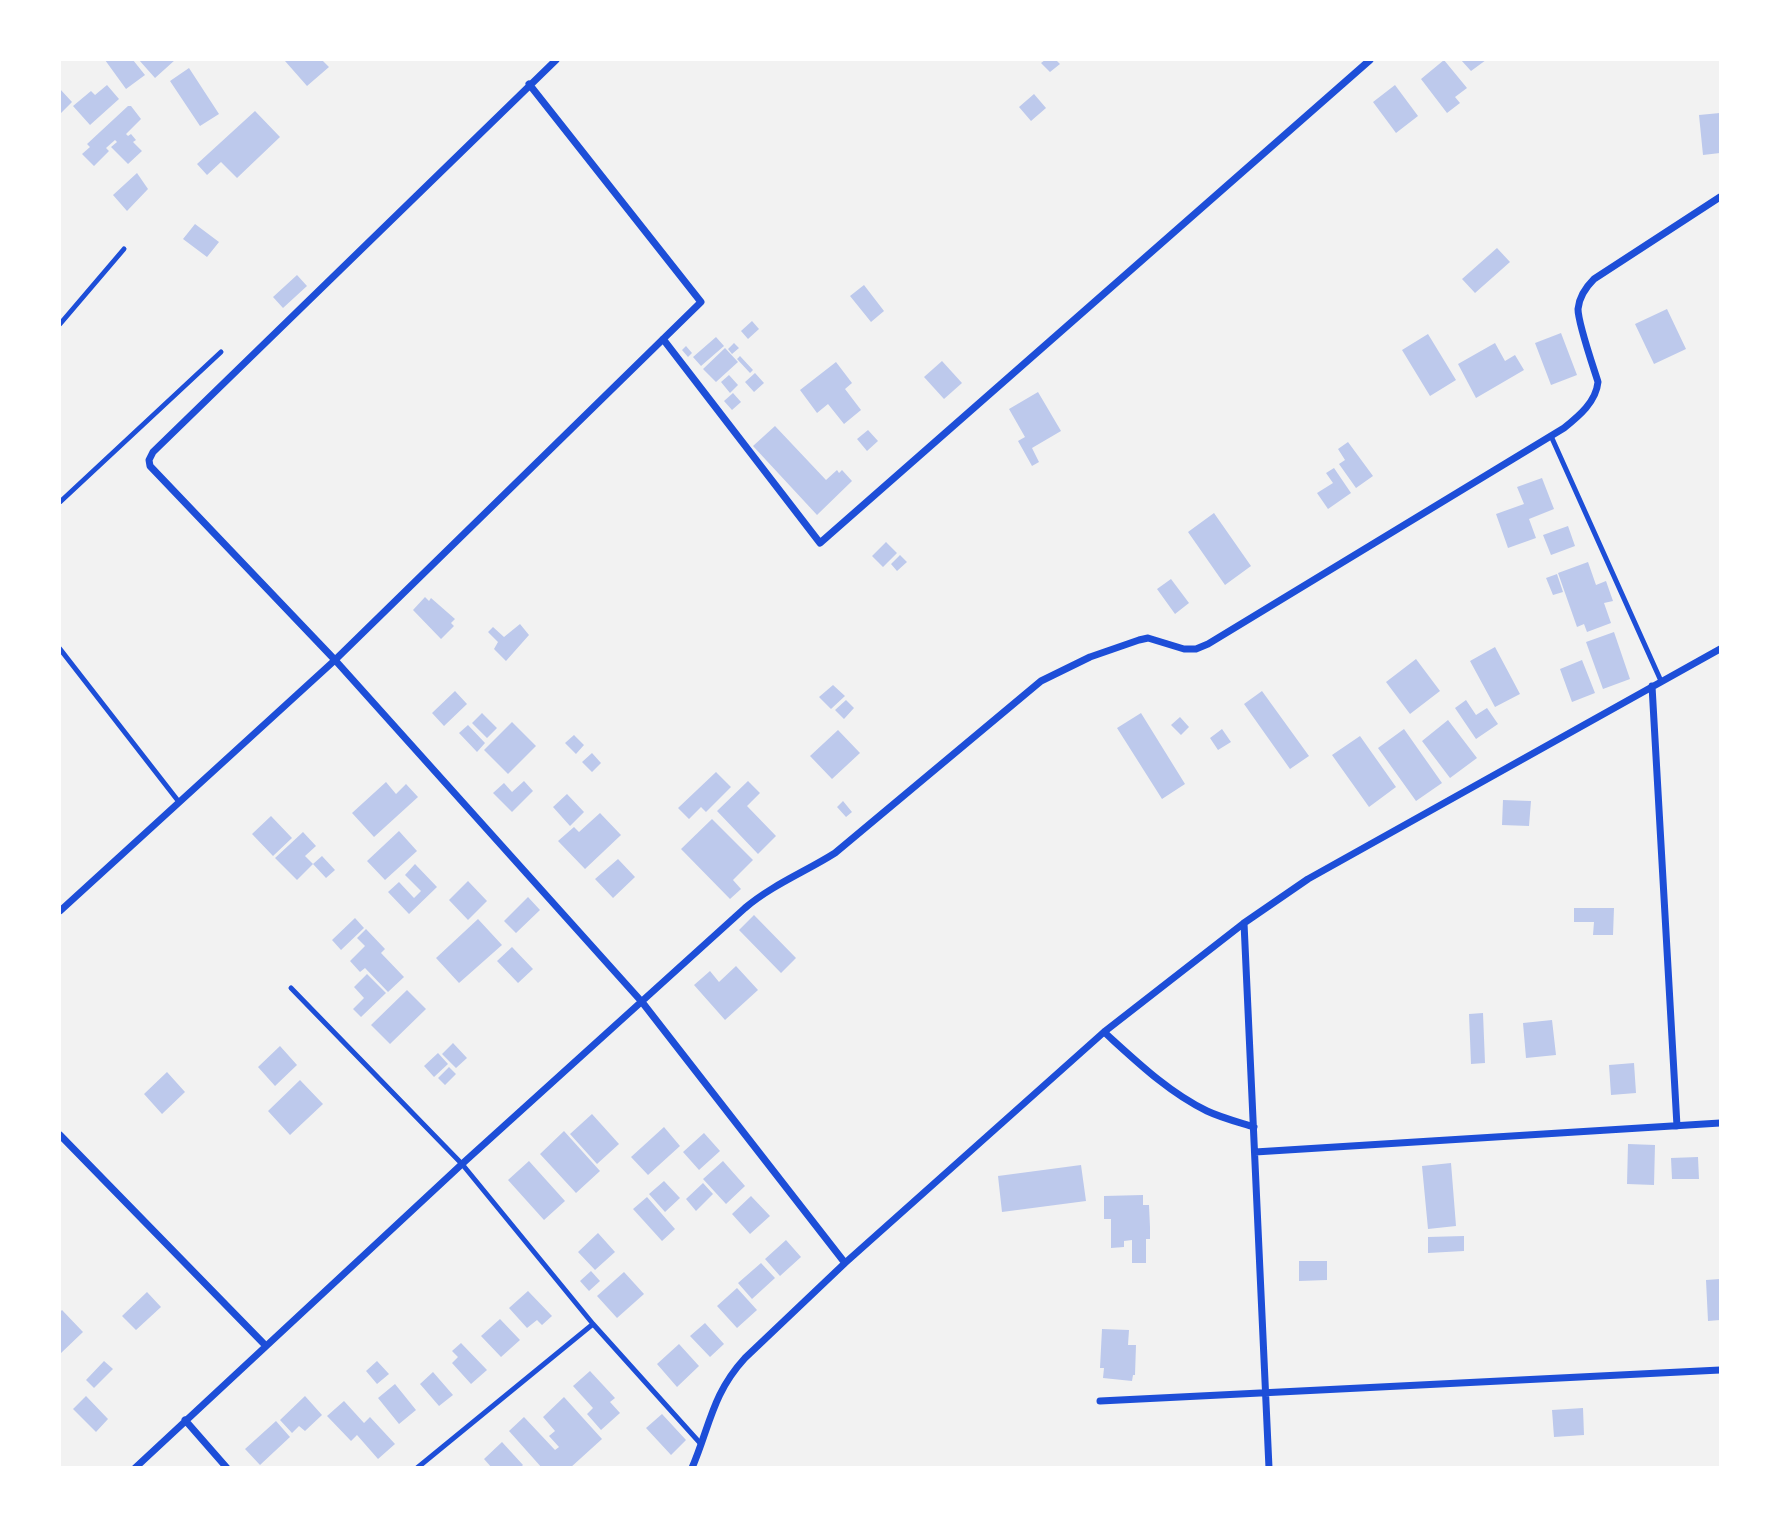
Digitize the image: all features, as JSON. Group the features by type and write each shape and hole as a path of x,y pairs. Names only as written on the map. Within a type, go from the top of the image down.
{"street":[{"path":"556,60 153,452 149,460 150,466 335,660 642,1002 845,1263"},
{"path":"663,339 820,543 1370,60"},
{"path":"60,912 335,660 701,302 529,84"},
{"path":"135,1468 462,1164 753,901 835,853 1041,681 1090,657 1148,638 1184,649 1196,649 1551,436 1577,417 1592,399 1598,382 1578,310 1587,286 1720,197"},
{"path":"695,1465 713,1404 733,1371 845,1263 1104,1032 1244,923 1308,880 1720,649"},
{"path":"1652,686 1677,1126"},
{"path":"1244,923 1269,1468"},
{"path":"1104,1032 1144,1069 1181,1097 1209,1112 1254,1127"},
{"path":"1255,1152 1720,1123"},
{"path":"60,1135 266,1346"},
{"path":"1100,1401 1720,1370"},
{"path":"185,1420 227,1468"}],"lane":[{"path":"60,324 124,248"},
{"path":"60,502 221,352"},
{"path":"1551,436 1661,681"},
{"path":"60,649 179,802"},
{"path":"291,988 462,1164 593,1324 700,1443"},
{"path":"417,1468 593,1324"}],"building":[{"path":"105,60 133,60 145,75 126,89"},
{"path":"139,60 175,60 155,78"},
{"path":"322,60 329,67 307,86 285,61"},
{"path":"1045,60 1056,60 1060,64 1050,72 1041,63"},
{"path":"1444,60 1467,88 1455,97 1460,103 1447,113 1421,79"},
{"path":"1461,60 1486,60 1471,71"},
{"path":"189,68 219,114 200,126 170,81"},
{"path":"107,85 119,99 90,125 73,106 91,91 95,95"},
{"path":"1395,85 1418,116 1396,133 1373,102"},
{"path":"60,89 72,102 60,114"},
{"path":"1034,94 1046,108 1031,121 1019,107"},
{"path":"131,106 141,119 126,134 131,134 136,140 133,142 142,151 128,164 111,147 117,142 115,140 106,148 109,151 94,166 82,154 90,147 87,144"},
{"path":"255,111 280,137 237,178 221,162 207,175 197,164"},
{"path":"1720,113 1720,153 1703,155 1699,115"},
{"path":"137,173 148,189 127,211 113,195"},
{"path":"195,224 219,242 207,257 183,239"},
{"path":"1497,248 1510,262 1475,293 1462,279"},
{"path":"297,275 307,286 283,308 273,297"},
{"path":"864,285 884,311 871,322 850,296"},
{"path":"1667,309 1686,349 1654,364 1635,324"},
{"path":"752,321 759,329 748,339 741,331"},
{"path":"1561,333 1577,375 1551,385 1535,343"},
{"path":"1428,334 1456,380 1430,396 1402,350"},
{"path":"716,337 724,346 701,366 693,357"},
{"path":"734,343 739,348 732,354 728,349"},
{"path":"1495,343 1505,361 1515,355 1524,370 1476,398 1458,364"},
{"path":"686,346 692,353 688,357 682,350"},
{"path":"725,348 738,362 716,382 703,369"},
{"path":"740,356 753,370 750,373 737,359"},
{"path":"942,361 962,383 944,399 924,377"},
{"path":"836,362 852,383 845,389 861,410 844,424 828,404 817,413 800,390"},
{"path":"755,373 764,383 754,392 745,382"},
{"path":"729,375 738,385 730,393 721,382"},
{"path":"1038,392 1061,431 1032,448 1039,462 1032,466 1018,441 1025,437 1009,409"},
{"path":"733,393 741,402 732,410 724,401"},
{"path":"775,426 826,480 837,470 839,473 842,470 852,481 817,515 753,446"},
{"path":"868,430 878,441 867,451 857,439"},
{"path":"1348,442 1373,476 1356,488 1339,464 1345,460 1338,449"},
{"path":"1334,468 1351,493 1328,509 1317,493 1333,483 1326,473"},
{"path":"1542,478 1554,509 1529,519 1536,538 1508,548 1496,514 1524,504 1517,487"},
{"path":"1214,513 1251,566 1225,585 1188,532"},
{"path":"1568,526 1575,546 1551,555 1543,535"},
{"path":"886,542 897,553 883,567 872,556"},
{"path":"900,555 907,562 897,571 891,564"},
{"path":"1588,562 1596,585 1606,581 1613,601 1604,603 1611,623 1587,632 1584,624 1577,627 1558,573"},
{"path":"1557,574 1563,592 1553,595 1546,578"},
{"path":"1171,579 1189,603 1175,614 1157,589"},
{"path":"425,597 429,601 431,598 455,619 451,623 454,626 441,639 413,610"},
{"path":"520,624 529,635 506,661 494,649 498,642 488,632 493,627 504,637"},
{"path":"1614,632 1630,679 1603,689 1586,642"},
{"path":"1495,647 1520,694 1495,707 1470,661"},
{"path":"1416,659 1440,691 1410,714 1386,682"},
{"path":"1582,660 1595,693 1572,702 1560,669"},
{"path":"833,685 845,696 831,709 819,697"},
{"path":"455,691 467,704 444,726 432,713"},
{"path":"1262,691 1309,756 1290,769 1244,704"},
{"path":"846,700 854,708 844,719 835,710"},
{"path":"1466,700 1476,715 1487,708 1498,724 1476,739 1455,708"},
{"path":"482,713 497,728 487,738 472,723"},
{"path":"1141,713 1185,784 1162,799 1117,728"},
{"path":"1180,717 1189,727 1181,735 1171,725"},
{"path":"1448,720 1477,758 1450,778 1422,741"},
{"path":"512,722 536,746 508,774 484,750"},
{"path":"468,725 485,743 477,752 459,733"},
{"path":"1222,729 1231,742 1218,750 1210,738"},
{"path":"1404,729 1442,783 1416,801 1378,748"},
{"path":"838,730 860,753 832,779 810,756"},
{"path":"574,735 584,745 576,754 565,743"},
{"path":"1360,736 1396,787 1369,807 1332,755"},
{"path":"592,753 601,763 592,772 582,762"},
{"path":"716,772 731,787 706,812 701,807 689,819 678,808"},
{"path":"524,781 533,791 512,812 493,793 504,783 512,792"},
{"path":"748,781 760,793 747,806 776,836 758,854 717,811"},
{"path":"386,782 396,794 406,784 418,797 374,837 352,813"},
{"path":"567,794 584,812 570,826 553,807"},
{"path":"1503,800 1531,801 1529,826 1502,825"},
{"path":"843,801 852,812 846,817 837,807"},
{"path":"600,813 621,835 585,869 558,841 574,827 579,832"},
{"path":"271,816 292,838 273,856 252,834"},
{"path":"712,819 753,860 733,880 741,889 730,899 681,849"},
{"path":"399,831 417,851 385,880 367,861"},
{"path":"303,832 316,846 305,856 313,864 297,880 275,858"},
{"path":"322,856 335,870 326,878 313,864"},
{"path":"618,859 635,877 613,898 595,879"},
{"path":"415,864 437,887 409,914 388,892 399,882 414,898 421,891 405,875"},
{"path":"468,881 487,901 468,920 449,900"},
{"path":"528,897 540,910 516,933 504,921"},
{"path":"1574,908 1614,908 1613,935 1593,935 1594,922 1574,922"},
{"path":"754,915 796,958 781,973 739,930"},
{"path":"355,918 364,928 341,950 332,940"},
{"path":"478,919 502,945 459,983 436,958"},
{"path":"366,929 385,949 381,953 404,977 388,992 365,968 360,972 350,961 365,946 357,938"},
{"path":"512,947 533,969 518,983 497,961"},
{"path":"736,966 758,990 725,1020 694,985 710,971 719,982"},
{"path":"367,974 386,993 361,1017 353,1009 364,998 354,987"},
{"path":"407,990 426,1009 390,1044 371,1025"},
{"path":"1483,1013 1485,1063 1471,1064 1469,1014"},
{"path":"1552,1020 1556,1055 1526,1058 1523,1023"},
{"path":"453,1043 467,1058 456,1068 442,1054"},
{"path":"280,1046 297,1065 275,1086 258,1067"},
{"path":"438,1053 448,1064 434,1077 424,1066"},
{"path":"1634,1063 1636,1093 1611,1095 1609,1065"},
{"path":"449,1067 456,1074 445,1085 438,1078"},
{"path":"167,1072 185,1092 162,1114 144,1094"},
{"path":"300,1080 323,1104 290,1135 268,1111"},
{"path":"592,1114 619,1144 597,1164 570,1134"},
{"path":"664,1127 680,1146 648,1175 631,1157"},
{"path":"564,1131 600,1171 576,1193 540,1154"},
{"path":"704,1133 720,1151 699,1170 683,1152"},
{"path":"1628,1144 1655,1145 1654,1185 1627,1184"},
{"path":"1698,1157 1699,1179 1672,1179 1671,1158"},
{"path":"529,1161 565,1201 544,1220 508,1180"},
{"path":"723,1161 745,1186 726,1204 703,1179"},
{"path":"1451,1163 1456,1226 1428,1229 1422,1166"},
{"path":"1081,1165 1086,1201 1002,1212 998,1176"},
{"path":"664,1181 680,1198 665,1212 649,1194"},
{"path":"703,1183 713,1194 696,1211 686,1199"},
{"path":"1143,1195 1143,1205 1149,1205 1150,1239 1146,1239 1146,1263 1132,1263 1132,1240 1124,1241 1124,1247 1111,1248 1111,1219 1104,1219 1104,1196"},
{"path":"751,1196 770,1216 750,1234 732,1214"},
{"path":"647,1197 675,1229 662,1241 633,1209"},
{"path":"598,1233 615,1252 595,1270 578,1252"},
{"path":"1464,1236 1464,1251 1428,1253 1428,1237"},
{"path":"786,1240 801,1257 780,1276 765,1259"},
{"path":"1299,1261 1327,1261 1327,1280 1299,1281"},
{"path":"761,1263 775,1278 752,1299 738,1283"},
{"path":"591,1271 600,1281 589,1291 580,1281"},
{"path":"624,1272 644,1294 617,1318 597,1296"},
{"path":"1720,1279 1720,1320 1708,1321 1706,1280"},
{"path":"737,1288 757,1310 737,1328 717,1306"},
{"path":"528,1291 552,1316 542,1325 537,1320 527,1328 509,1308"},
{"path":"147,1292 161,1307 136,1330 122,1316"},
{"path":"62,1310 83,1332 60,1354 60,1312"},
{"path":"500,1319 520,1340 501,1357 481,1336"},
{"path":"705,1323 724,1344 710,1357 690,1336"},
{"path":"1102,1329 1129,1330 1128,1345 1136,1345 1135,1375 1132,1381 1103,1378 1104,1368 1100,1368"},
{"path":"461,1343 487,1370 471,1384 452,1363 458,1357 452,1351"},
{"path":"679,1344 699,1366 677,1387 657,1364"},
{"path":"104,1361 113,1369 94,1388 86,1380"},
{"path":"377,1361 389,1374 377,1384 366,1371"},
{"path":"590,1371 615,1398 610,1402 620,1413 601,1430 587,1414 593,1408 573,1386"},
{"path":"433,1372 453,1395 439,1406 420,1384"},
{"path":"395,1384 416,1410 399,1424 378,1398"},
{"path":"86,1396 108,1419 96,1432 73,1409"},
{"path":"305,1396 322,1415 305,1431 299,1426 292,1433 280,1420"},
{"path":"564,1397 602,1439 570,1468 542,1468 509,1431 524,1417 555,1450 559,1447 549,1436 555,1431 543,1417"},
{"path":"344,1401 364,1423 370,1417 395,1444 378,1459 357,1435 351,1441 327,1416"},
{"path":"1583,1408 1584,1435 1554,1437 1552,1410"},
{"path":"662,1414 686,1440 671,1455 646,1428"},
{"path":"276,1421 290,1437 260,1465 245,1449"},
{"path":"502,1442 523,1465 520,1468 492,1468 484,1459"}]}
